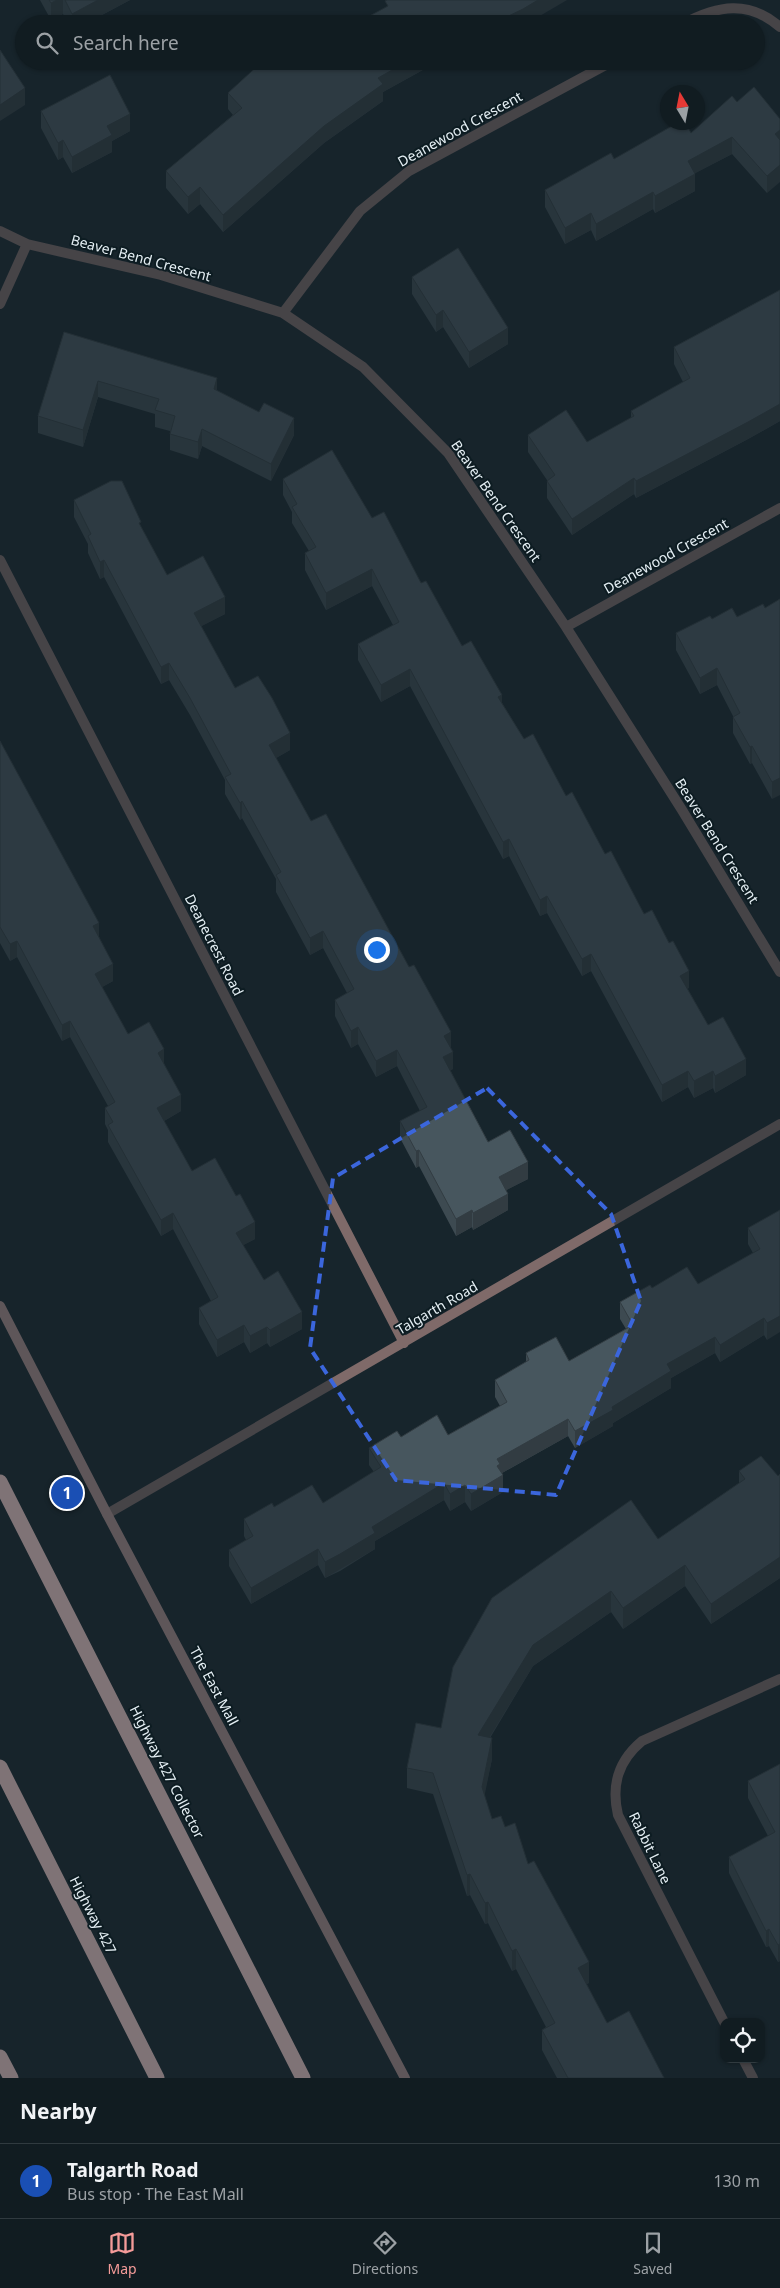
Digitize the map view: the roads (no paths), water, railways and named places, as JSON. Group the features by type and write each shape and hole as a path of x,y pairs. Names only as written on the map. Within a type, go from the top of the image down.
{"highway":[{"name":"Highway 427 Collector","path":"0,1482 303,2078"},
{"name":"Highway 427","path":"0,1767 157,2078"},
{"path":"0,2057 11,2078"}],"main road":[{"name":"The East Mall","path":"0,1306 107,1514 405,2078"}],"street":[{"path":"703,15 716,9 738,8 754,10 761,15"},
{"path":"765,18 780,28"},
{"name":"Deanewood Crescent","path":"283,313 360,211 409,171 596,70"},
{"name":"Beaver Bend Crescent","path":"0,231 27,244 161,275 283,313 363,367 448,453 566,627 682,810 780,972"},
{"path":"0,304 27,244"},
{"name":"Deanewood Crescent","path":"566,627 780,508"},
{"name":"Deanecrest Road","path":"0,560 404,1343"},
{"name":"Talgarth Road","path":"107,1514 780,1124"},
{"name":"Rabbit Lane","path":"722,2018 618,1816 615,1804 616,1780 625,1758 642,1741 780,1679"},
{"path":"745,2063 753,2078"}],"place":[{"name":"Talgarth Road","path":"67,1493"}]}
